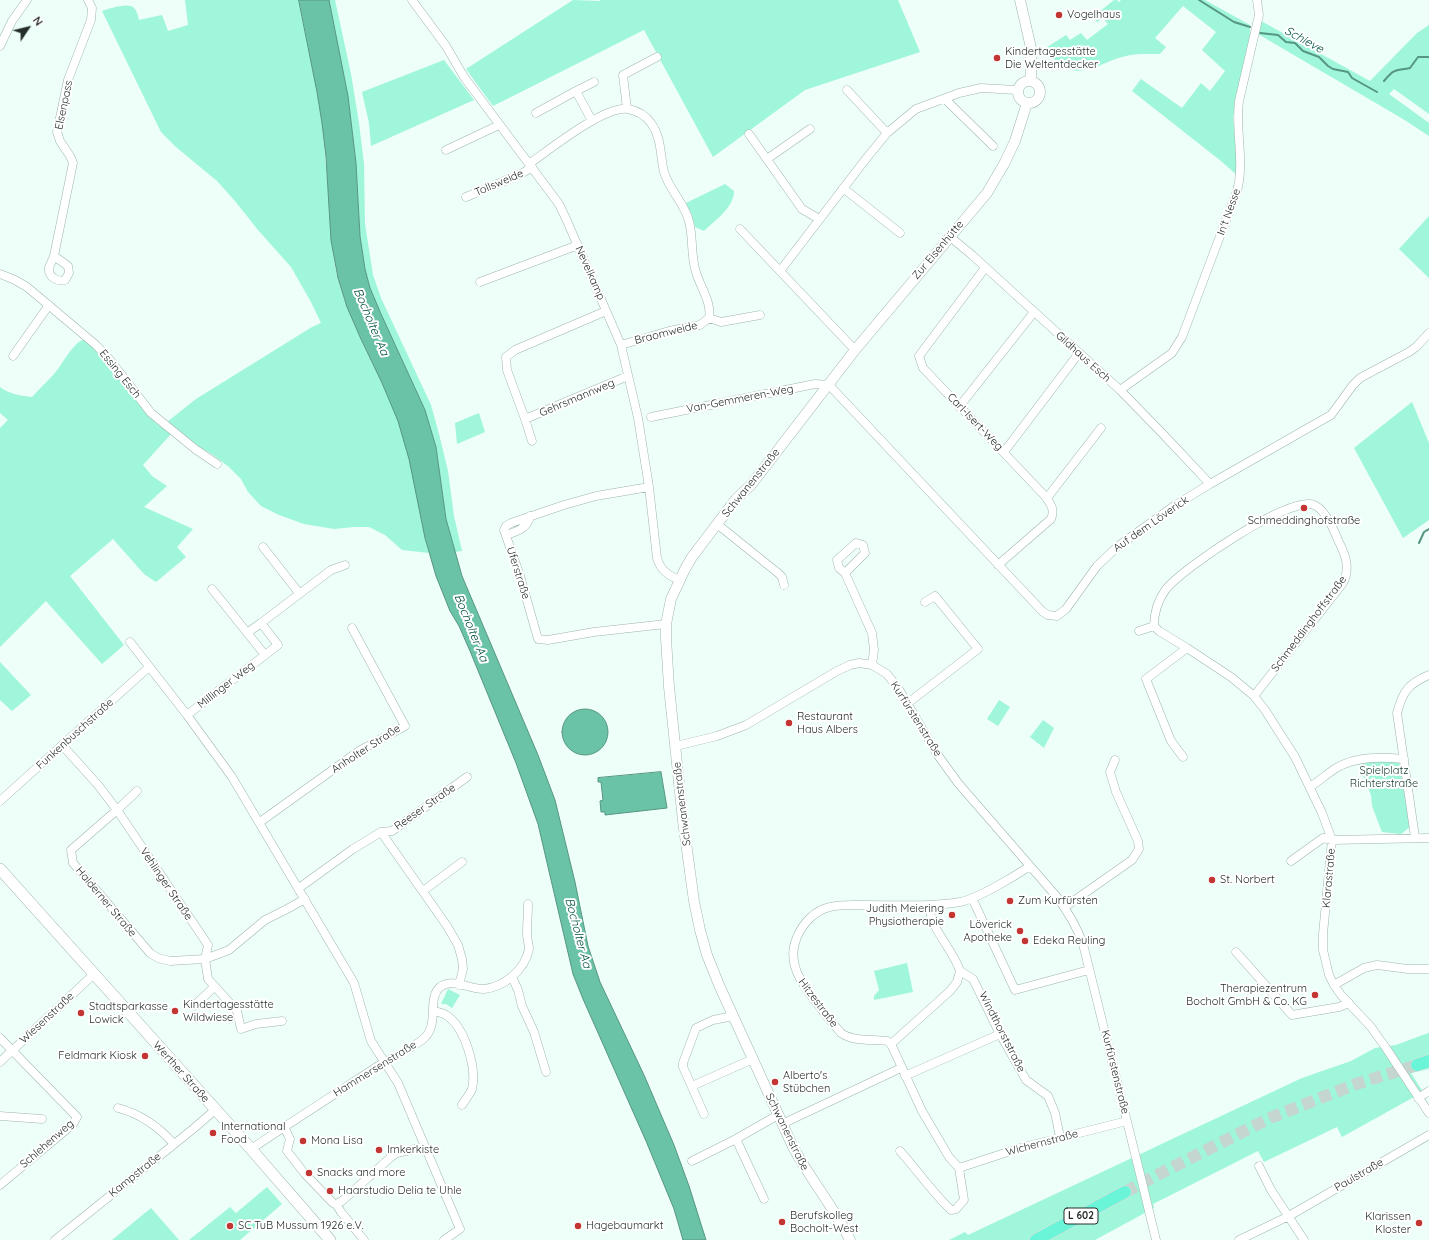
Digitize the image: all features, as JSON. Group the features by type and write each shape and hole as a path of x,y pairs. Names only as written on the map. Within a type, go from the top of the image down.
{"main road":[{"name":"Werther Straße","path":"0,869 330,1240"},
{"path":"1417,1065 1429,1061"},
{"name":"L 602","path":"1036,1240 1125,1192"}],"street":[{"path":"0,46 12,21 27,0"},
{"name":"Elsenpass","path":"54,256 73,163 60,141 57,132 68,80 90,20 92,8 88,0"},
{"name":"Nevelkamp","path":"412,0 446,46 464,77 559,204 578,245 621,344 638,418 649,487 657,558 664,571 679,580"},
{"name":"Zur Eisenhütte","path":"829,385 855,350 949,236 987,193 1004,164 1015,140 1027,103 1035,101 1040,94 1038,86 1031,81 1031,48 1020,0"},
{"name":"In't Nesse","path":"1120,390 1172,353 1177,345 1182,336 1237,191 1241,164 1237,115 1259,15 1257,0"},
{"path":"530,166 592,121 613,111 627,109 623,74 657,57"},
{"path":"1027,103 1019,99 1017,90 1022,83 1031,81"},
{"path":"536,113 594,82"},
{"path":"780,271 887,133 916,109 959,93 981,88 1017,90"},
{"path":"847,90 887,133"},
{"path":"576,91 592,121"},
{"path":"945,99 993,146"},
{"name":"Braomweide","path":"627,109 636,111 645,116 652,124 656,134 660,146 665,174 688,218 696,272 709,305 709,318"},
{"path":"446,150 499,125"},
{"path":"767,159 810,129"},
{"path":"749,134 802,209 819,219"},
{"name":"Tollsweide","path":"466,197 520,174 530,166"},
{"path":"843,188 900,233"},
{"path":"740,229 855,350"},
{"name":"Gildhaus Esch","path":"949,236 1120,390 1210,484"},
{"path":"480,282 578,245"},
{"name":"Carl-Isert-Weg","path":"985,268 919,356 923,368 1047,498 1053,508 1051,519 998,565"},
{"name":"Essing Esch","path":"0,274 27,287 96,345 110,360 151,414 195,449 218,464"},
{"path":"13,356 49,305"},
{"name":"Gehrsmannweg","path":"532,441 507,370 506,357 515,350 606,311"},
{"path":"959,407 1034,312"},
{"name":"Braomweide","path":"709,318 721,322 760,315"},
{"name":"Braomweide","path":"621,344 669,331 700,325 709,318"},
{"name":"Auf dem Löverick","path":"829,385 1043,612 1048,615 1057,616 1066,609 1097,566 1117,547 1174,506 1331,415 1360,378 1409,352 1429,333"},
{"path":"1004,452 1079,353"},
{"name":"Gehrsmannweg","path":"525,419 628,376"},
{"name":"Van-Gemmeren-Weg","path":"651,417 815,384 829,385"},
{"name":"Schwanenstraße","path":"829,385 807,411 751,485 736,499 692,557 679,580 671,599 666,624 666,638 669,687 683,821 694,901 707,954 733,1016 804,1169 841,1222 850,1240"},
{"path":"1047,498 1101,428"},
{"name":"Uferstraße","path":"649,487 596,496 564,505 530,516 506,526 504,530 520,576 538,640 548,640 594,632 666,624"},
{"name":"Schmeddinghoffstraße","path":"1154,626 1154,617 1159,600 1167,588 1188,569 1241,533 1270,517 1303,504 1315,505 1323,513 1334,530 1343,549 1348,566 1347,574 1343,582 1254,696"},
{"path":"717,524 778,573 782,577 784,585"},
{"path":"263,548 299,593"},
{"path":"247,633 331,570 345,565"},
{"path":"676,746 717,736 746,725 837,671 850,665 860,663 872,665 874,650 872,632 845,573"},
{"name":"Millinger Weg","path":"212,589 265,655"},
{"path":"908,703 978,649 935,596 925,602"},
{"name":"Millinger Weg","path":"187,715 278,645 261,623"},
{"path":"1139,631 1154,626"},
{"name":"Klarastraße","path":"1154,626 1159,632 1187,648 1231,677 1254,696 1279,732 1310,787 1322,812 1332,840 1323,934 1325,964 1334,985 1371,1027 1429,1113"},
{"name":"Anholter Straße","path":"260,822 359,751 405,726 352,628"},
{"path":"130,642 187,715 232,777 354,983 371,1041 398,1083 424,1147 460,1228 444,1240"},
{"path":"1183,757 1171,741 1146,679 1187,648"},
{"name":"Kurfürstenstraße","path":"872,665 887,674 908,703 933,747 958,783 1065,907 1079,932 1156,1240"},
{"name":"Funkenbuschstraße","path":"0,801 149,667"},
{"path":"1415,837 1397,713 1401,698 1406,689 1416,680 1429,675"},
{"name":"Vehlinger Straße","path":"62,745 98,785 117,810 208,945 205,959 208,979 237,1011 241,1029 256,1024 282,1021"},
{"path":"1310,787 1337,768 1350,762 1380,756 1404,759"},
{"path":"1065,907 1132,860 1138,849 1138,841 1116,792 1110,772 1115,760"},
{"name":"Reeser Straße","path":"299,888 353,849 381,832 392,831 467,778"},
{"path":"117,810 137,791"},
{"name":"Halderner Straße","path":"117,810 71,850 73,863 150,953 158,958 170,961 205,959"},
{"name":"Reeser Straße","path":"381,832 447,926 458,945 463,969 459,984"},
{"path":"1291,861 1324,838 1332,840 1415,837 1429,838"},
{"path":"423,891 462,862"},
{"name":"Hitzestraße","path":"891,1044 887,1041 854,1039 847,1037 834,1026 803,986 798,977 794,964 793,953 796,938 808,919 829,907 861,905 929,905 960,902 972,898 1030,866"},
{"path":"972,898 1015,990 1089,970"},
{"path":"205,959 229,950 264,920 305,899"},
{"name":"Hammersenstraße","path":"251,1150 385,1062 423,1040 428,1034 433,1023 433,1001 436,992 440,987 445,984 452,983 482,989 496,986 512,977 520,968 528,951 528,904"},
{"name":"Windthorststraße","path":"929,905 933,923 957,962 960,971 973,979 1000,1034 1026,1080 1048,1096 1052,1104 1060,1137"},
{"path":"1236,952 1292,1015 1339,1007 1349,1003"},
{"path":"1334,985 1364,968 1377,965 1408,969 1429,969"},
{"path":"900,1151 922,1175 950,1210 956,1209 964,1200 959,1168 949,1157 926,1118 891,1044 950,990 956,982 960,971"},
{"name":"Wiesenstraße","path":"0,1062 94,974"},
{"path":"512,977 518,990 522,1006 534,1032 546,1072"},
{"path":"195,1005 214,987"},
{"path":"434,1011 445,1015 455,1024 462,1034 471,1059 473,1072 472,1089 462,1105"},
{"path":"704,1114 683,1067 683,1063 696,1028 713,1020 733,1016"},
{"path":"692,1161 736,1139 780,1120 1000,1034"},
{"path":"0,1038 12,1050"},
{"name":"Schlehenweg","path":"0,1185 73,1124 77,1118 12,1050"},
{"path":"692,1086 753,1059"},
{"path":"1418,1098 1429,1090"},
{"path":"118,1108 129,1111 149,1121 174,1144"},
{"name":"Kampstraße","path":"55,1240 194,1129 215,1110"},
{"path":"0,1116 42,1119"},
{"name":"Wichernstraße","path":"959,1168 1008,1151 1127,1121"},
{"path":"284,1127 290,1139 287,1151 317,1188 332,1203 336,1204 364,1240"},
{"name":"Paulstraße","path":"1239,1240 1289,1216 1429,1135"},
{"path":"736,1139 764,1199"},
{"path":"336,1204 342,1201 391,1157 398,1153 424,1147"},
{"path":"1259,1166 1271,1190 1304,1240"}],"green space":[{"path":"185,0 299,0 322,123 335,266 340,286 354,325 398,420 412,469 421,520 429,553 402,550 385,535 369,527 334,529 304,524 279,515 261,506 248,492 241,479 229,467 196,445 167,422 196,399 312,327 321,323 291,267 217,181 176,147 161,132 102,11 118,6 131,6 135,9 139,20 162,15 168,31 188,25"},
{"path":"329,0 335,0 351,74 359,123 364,164 365,224 373,275 381,298 431,405 448,471 454,516 462,551 455,552 446,519 436,447 425,410 381,314 370,288 365,269 360,236 356,163 348,96"},
{"path":"573,0 898,0 920,52 805,90 713,157 644,30 493,106 466,69"},
{"path":"1114,0 1119,2 1121,0 1205,0 1250,25 1250,39 1233,117 1238,176 1132,91 1141,79 1182,108 1201,83 1210,91 1225,71 1202,50 1216,32 1183,6 1155,38 1166,47 1160,54 1131,55 1090,69 1077,71 1071,70 1041,51 1066,35 1070,40 1081,33 1087,40 1108,24 1103,18 1097,22 1093,17"},
{"path":"1261,21 1370,81 1417,33 1429,25 1429,114 1394,89 1389,94 1429,123 1429,136 1403,119 1258,34"},
{"path":"444,60 474,100 371,146 369,123 362,92"},
{"path":"725,184 734,191 731,203 704,231 695,227 692,215 686,203"},
{"path":"1429,216 1429,278 1399,249"},
{"path":"85,339 103,354 146,412 156,423 171,434 143,465 152,476 167,486 144,507 193,529 177,547 186,557 156,582 144,574 113,539 70,576 124,645 102,664 46,601 0,647 0,428 8,420 0,413 0,387 15,394 32,397 54,374 72,349 80,341"},
{"path":"1412,402 1429,443 1429,520 1403,538 1354,448"},
{"path":"479,413 485,432 457,444 455,423"},
{"path":"0,662 31,695 12,711 0,700"},
{"path":"999,700 1010,707 998,726 987,719"},
{"path":"1043,720 1054,728 1044,748 1030,737"},
{"name":"Spielplatz Richterstraße","path":"1380,759 1399,761 1410,827 1401,834 1382,832 1372,806 1371,795 1358,763"},
{"path":"907,963 913,992 874,1000 874,996 879,990 874,971"},
{"path":"448,989 460,995 452,1008 446,1004 441,1004"},
{"path":"1429,1033 1429,1069 1411,1073 1423,1092 1342,1137 1337,1127 1264,1162 1258,1151 1153,1204 1154,1208 1095,1240 949,1240 965,1232 968,1235 1302,1078 1351,1061 1375,1048 1396,1045"},
{"name":"SC TuB Mussum 1926 e.V.","path":"267,1187 282,1204 240,1240 189,1240 230,1207 236,1213"},
{"path":"151,1208 179,1240 112,1240"}],"water":[{"name":"Bocholter Aa","path":"299,0 329,0 348,96 356,163 360,236 365,269 370,288 425,410 436,447 446,519 462,576 538,755 555,800 575,882 588,946 600,982 644,1075 674,1145 706,1240 683,1240 674,1209 646,1141 573,974 538,824 516,763 470,651 459,626 450,611 436,576 425,538 409,459 398,421 347,307 338,278 331,240 326,157 322,123"},
{"path":"590,709 594,710 604,719 607,723 607,741 598,751 590,755 580,755 572,751 563,741 562,727 566,719 576,710"},
{"path":"661,772 667,808 605,815 605,812 601,812 600,801 603,800 601,782 598,782 598,778"}],"waterway":[{"name":"Schieve","path":"1199,0 1234,22 1250,27"},
{"name":"Schieve","path":"1260,33 1278,35 1286,42 1295,43 1303,51 1319,57 1333,69 1348,72 1352,78 1377,92"},
{"name":"Schieve","path":"1384,81 1396,71 1410,68 1418,57 1429,57"},
{"name":"Schieve","path":"1419,543 1424,532 1429,529"}],"tunnel":[{"path":"1125,1192 1270,1118 1356,1084 1417,1065"}],"place":[{"name":"Vogelhaus","path":"1059,15"},
{"name":"Kindertagesstätte Die Weltentdecker","path":"997,58"},
{"name":"Schmeddinghofstraße","path":"1304,508"},
{"name":"Restaurant Haus Albers","path":"789,723"},
{"name":"St. Norbert","path":"1212,880"},
{"name":"Zum Kurfürsten","path":"1010,901"},
{"name":"Judith Meiering Physiotherapie","path":"952,915"},
{"name":"Löverick Apotheke","path":"1020,931"},
{"name":"Edeka Reuling","path":"1025,941"},
{"name":"Therapiezentrum Bocholt GmbH & Co. KG","path":"1315,995"},
{"name":"Kindertagesstätte Wildwiese","path":"175,1011"},
{"name":"Stadtsparkasse Lowick","path":"81,1013"},
{"name":"Feldmark Kiosk","path":"145,1056"},
{"name":"Alberto's Stübchen","path":"775,1082"},
{"name":"International Food","path":"213,1133"},
{"name":"Mona Lisa","path":"303,1141"},
{"name":"Imkerkiste","path":"379,1150"},
{"name":"Snacks and more","path":"309,1173"},
{"name":"Haarstudio Delia te Uhle","path":"330,1191"},
{"name":"Berufskolleg Bocholt-West","path":"782,1222"},
{"name":"Klarissen Kloster","path":"1419,1223"},
{"name":"SC TuB Mussum 1926 e.V.","path":"230,1226"},
{"name":"Hagebaumarkt","path":"578,1226"}]}
